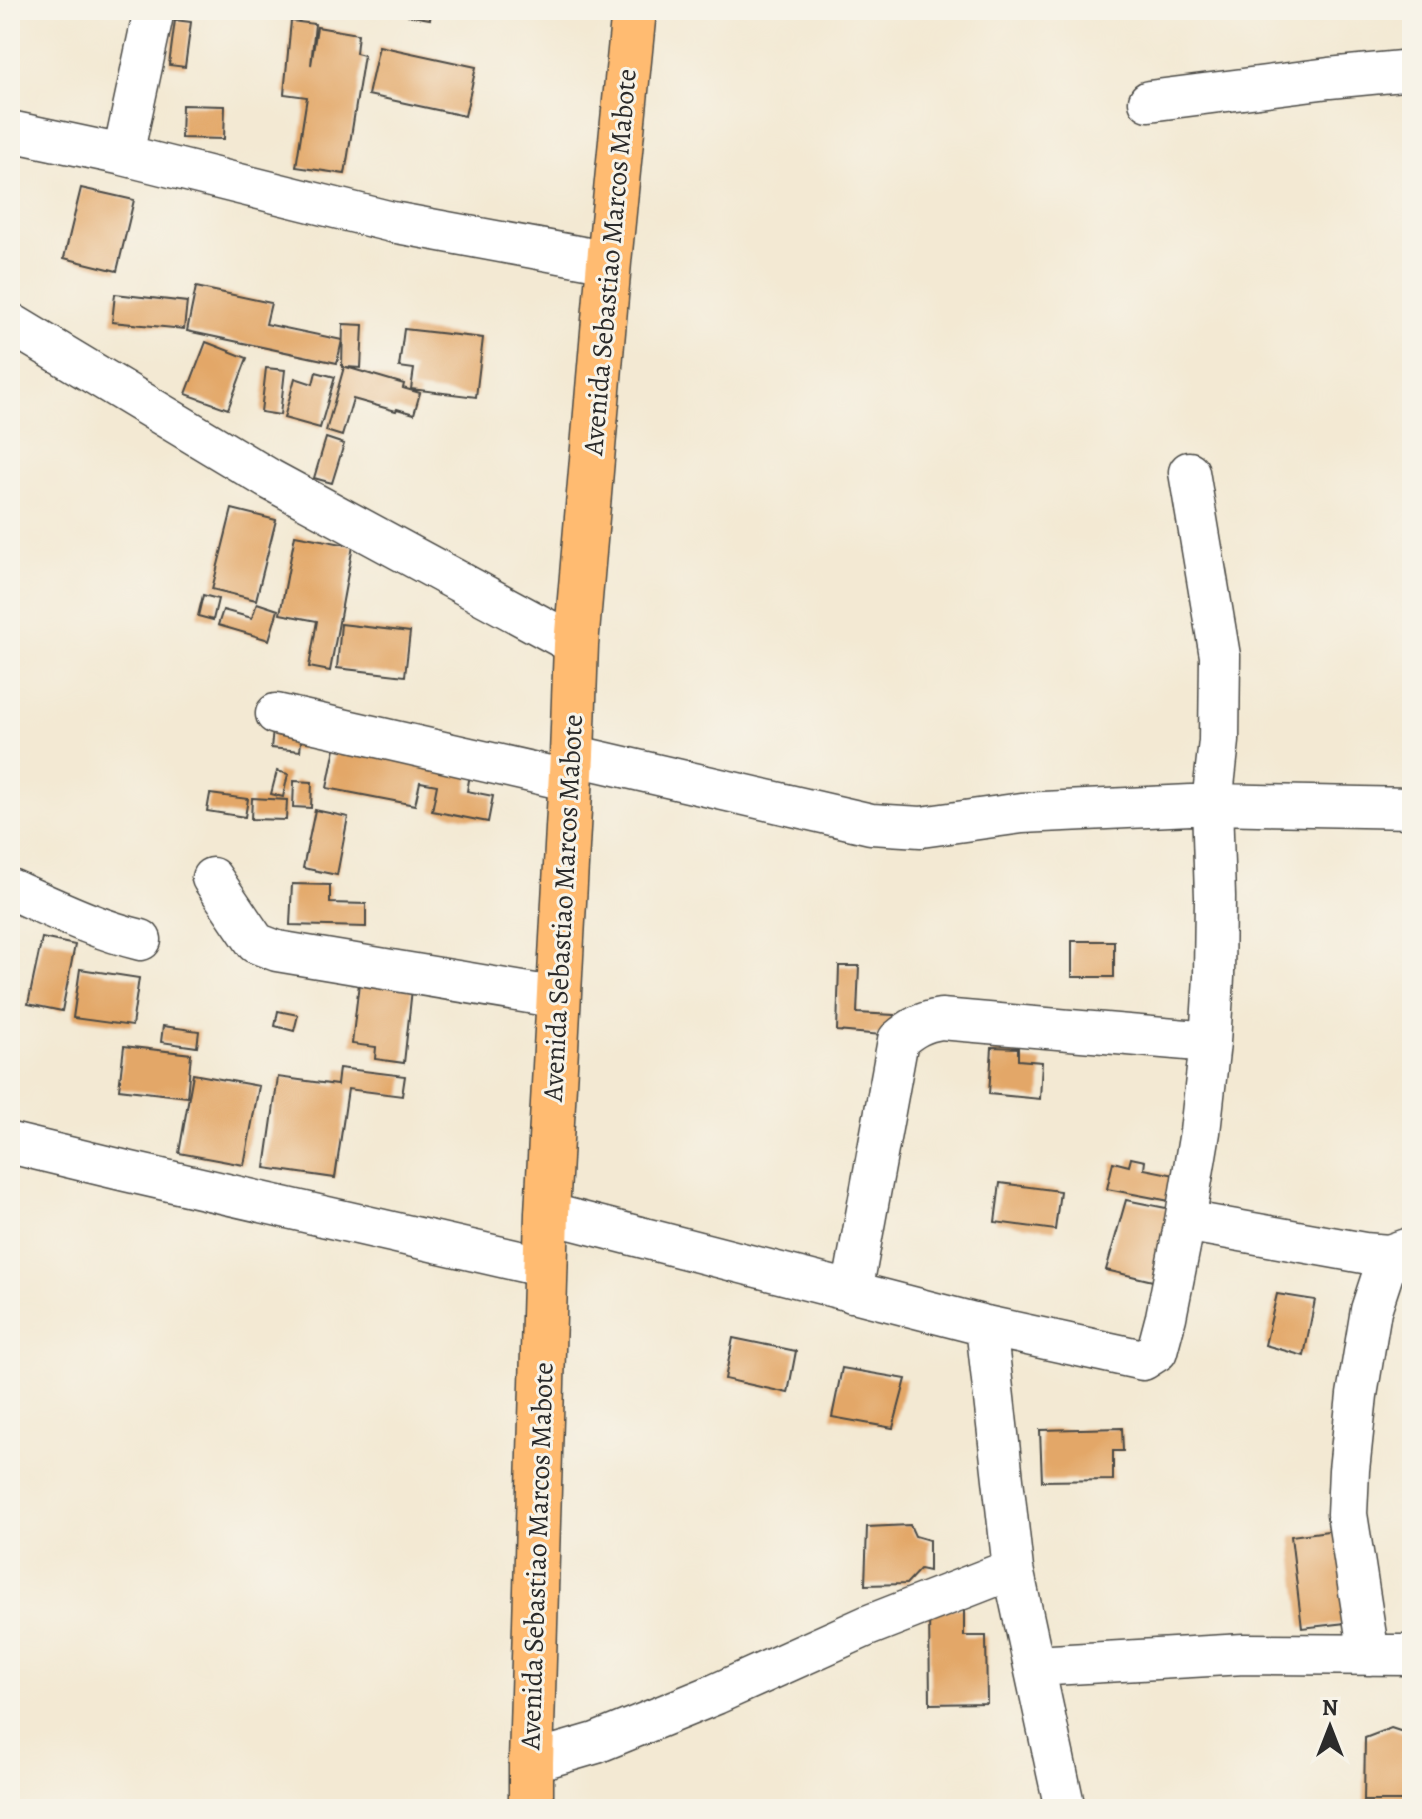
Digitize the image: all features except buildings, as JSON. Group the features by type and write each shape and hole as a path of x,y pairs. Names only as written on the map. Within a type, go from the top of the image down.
{"main road":[{"name":"Avenida Sebastiao Marcos Mabote","path":"531,1809 547,1213 576,645 634,10"}],"street":[{"path":"123,155 154,10"},
{"path":"1149,101 1412,70"},
{"path":"10,131 123,155 392,222 609,262"},
{"path":"10,323 269,479 576,645"},
{"path":"547,1213 986,1326 1143,1360 1157,1351 1185,1221 1200,1132 1214,977 1212,804 1219,741 1220,656 1189,472"},
{"path":"276,714 871,824 921,827 1022,813 1212,804 1412,808"},
{"path":"212,878 256,943 277,951 559,998"},
{"path":"10,889 115,934 141,940"},
{"path":"852,1292 898,1040 911,1028 941,1019 1210,1042"},
{"path":"10,1143 545,1267"},
{"path":"1185,1221 1364,1253 1401,1251"},
{"path":"1369,1655 1347,1514 1349,1470 1371,1310 1401,1251"},
{"path":"986,1326 1013,1569 1065,1809"},
{"path":"531,1762 596,1743 716,1694 867,1626 1013,1569"},
{"path":"1034,1666 1244,1654 1412,1655"}]}
